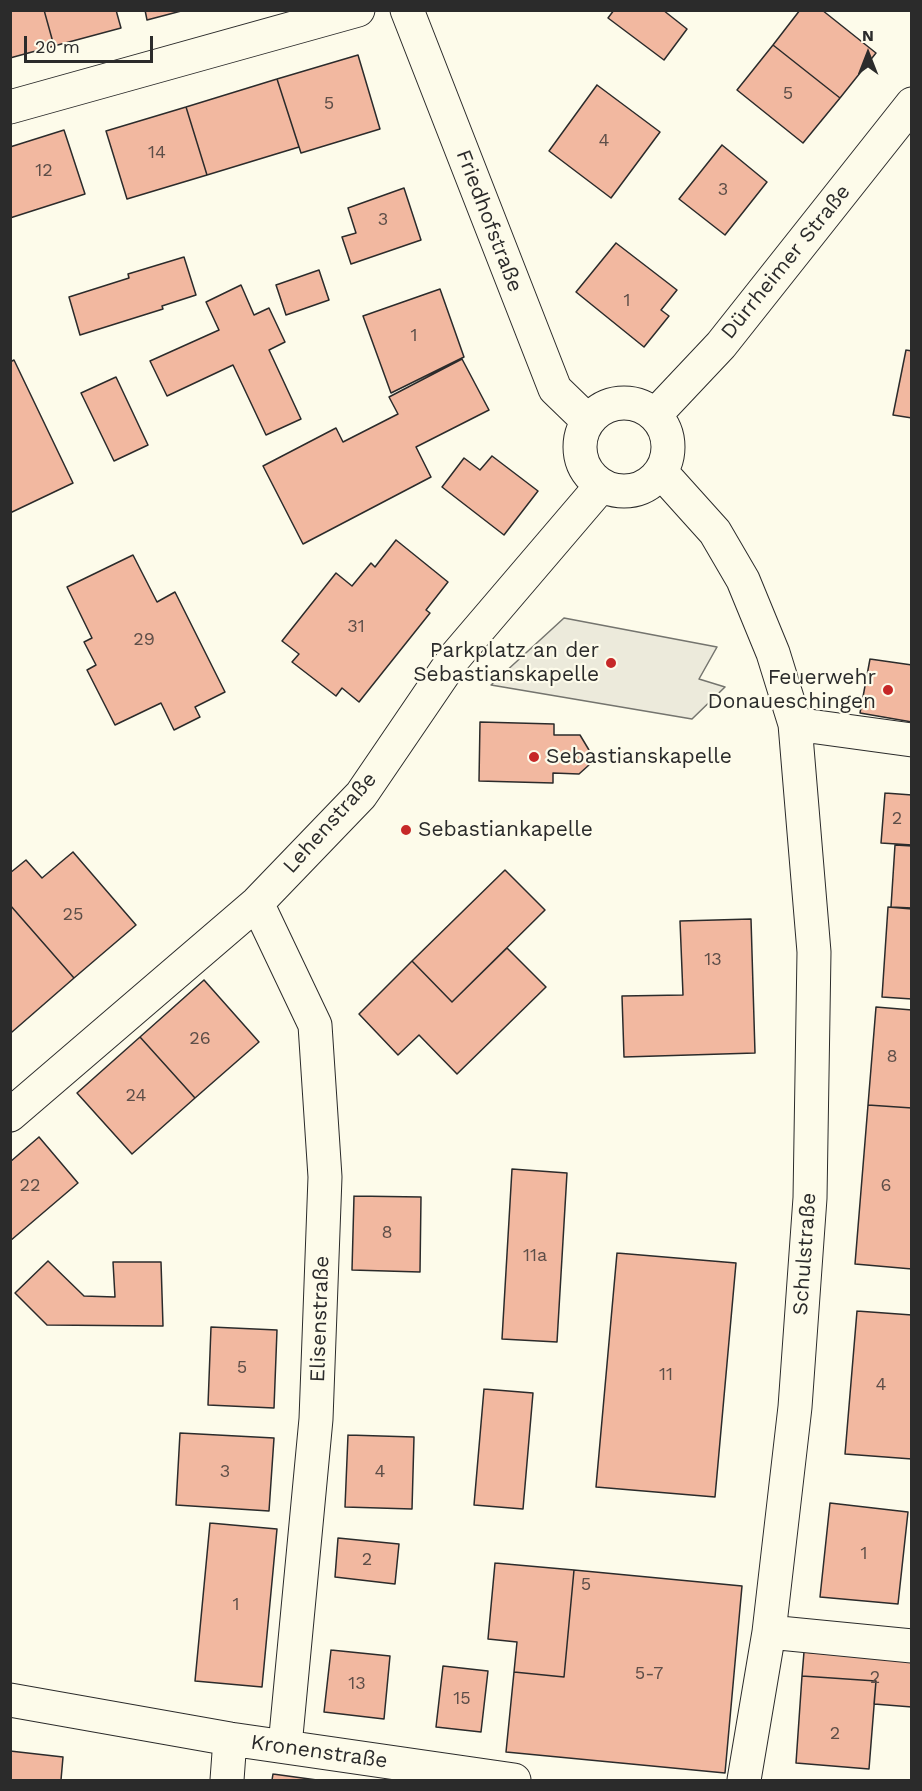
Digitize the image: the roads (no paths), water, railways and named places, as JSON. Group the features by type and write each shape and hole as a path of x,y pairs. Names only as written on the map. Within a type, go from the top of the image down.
{"street":[{"path":"10,107 358,10"},
{"name":"Friedhofstraße","path":"407,10 555,389 587,420"},
{"name":"Dürrheimer Straße","path":"655,415 721,345 912,104"},
{"path":"620,402 638,405 655,415 664,427 668,442 667,458 661,472 649,483 634,490 618,491 601,486 587,473 580,456 580,437 587,420 601,408 620,402"},
{"name":"Schulstraße","path":"661,472 714,532 743,580 772,653 795,724 814,952 810,1198 795,1407 769,1632 744,1780"},
{"name":"Lehenstraße","path":"10,1115 257,903 362,795 455,657 601,486"},
{"path":"795,724 912,740"},
{"name":"Elisenstraße","path":"257,903 315,1024 326,1177 316,1419 285,1746"},
{"path":"769,1632 912,1646"},
{"name":"Kronenstraße","path":"10,1700 230,1739 514,1780"},
{"name":"Kronenstraße","path":"227,1780 230,1739"}],"place":[{"name":"Parkplatz an der Sebastianskapelle","path":"611,663"},
{"name":"Feuerwehr Donaueschingen","path":"888,690"},
{"name":"Sebastianskapelle","path":"534,757"},
{"name":"Sebastiankapelle","path":"406,830"}]}
